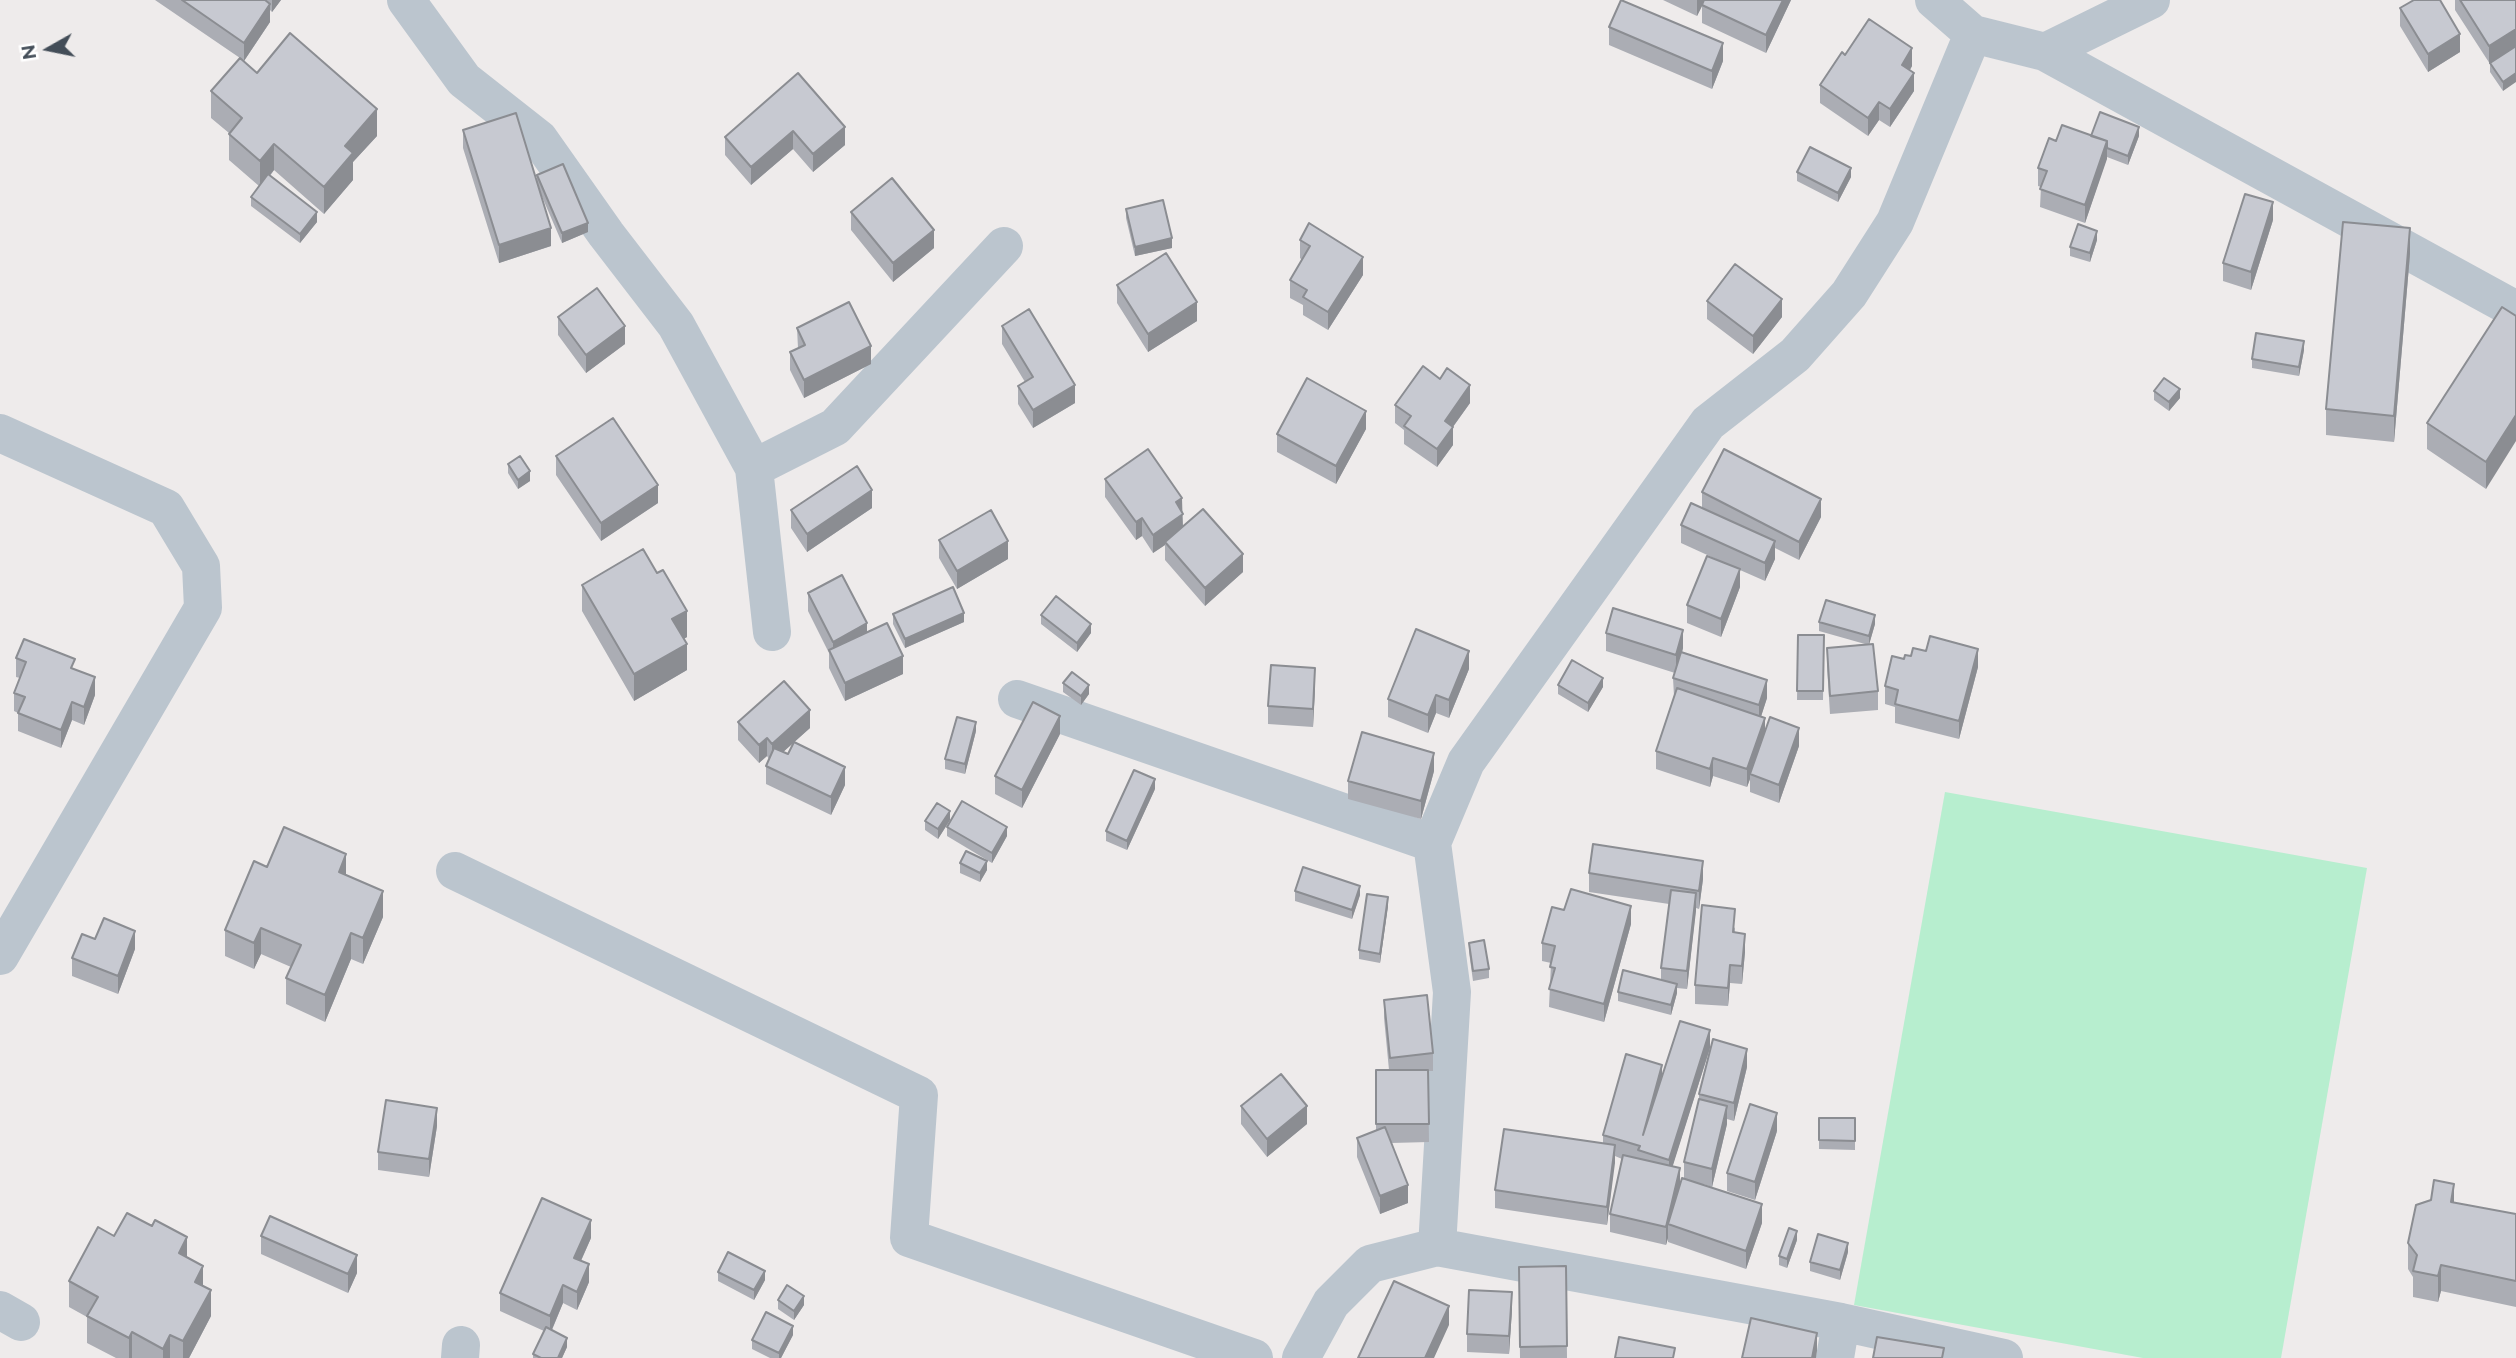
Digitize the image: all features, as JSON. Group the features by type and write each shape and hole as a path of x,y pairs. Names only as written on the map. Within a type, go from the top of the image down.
{"street":[{"path":"406,0 464,80 539,139 606,234 676,325 754,468 772,632"},
{"path":"1934,0 1973,34 2045,52 2516,310"},
{"path":"2045,52 2151,0"},
{"path":"1437,1247 1452,992 1432,843 1466,762 1708,423 1795,355 1849,294 1895,222 1973,34"},
{"path":"754,468 835,427 1003,246"},
{"path":"0,433 166,508 201,565 203,608 0,956"},
{"path":"1017,699 1432,843"},
{"path":"455,872 919,1095 909,1238 1254,1358"},
{"path":"1301,1358 1331,1303 1370,1264 1437,1247 1838,1340 2004,1358"}],"green space":[{"path":"1945,792 2367,868 2281,1358 2143,1358 1854,1305"}],"building":[{"path":"182,0 265,0 270,4 244,43"},
{"path":"1621,0 1723,43 1712,71 1609,27"},
{"path":"1704,0 1783,0 1766,35 1702,5"},
{"path":"2414,0 2440,0 2460,34 2428,54 2400,8"},
{"path":"2460,0 2516,0 2516,29 2489,46"},
{"path":"1869,19 1912,48 1902,65 1914,73 1890,109 1879,102 1868,118 1820,85 1842,52 1845,55"},
{"path":"290,33 377,109 345,146 353,153 324,187 274,144 260,161 229,134 242,118 211,91 240,58 257,73"},
{"path":"2516,46 2516,73 2503,82 2490,63"},
{"path":"798,73 845,127 813,154 793,131 751,167 725,137"},
{"path":"2100,112 2139,127 2128,156 2107,148 2107,141 2091,136"},
{"path":"516,113 551,228 499,245 463,130"},
{"path":"2062,125 2107,141 2085,205 2040,189 2047,171 2038,168 2049,138 2056,141"},
{"path":"1810,147 1851,168 1838,193 1797,172"},
{"path":"563,164 588,223 562,233 537,175"},
{"path":"268,174 317,212 300,234 251,197"},
{"path":"892,178 934,230 893,263 851,212"},
{"path":"2245,194 2273,202 2251,272 2223,263"},
{"path":"1163,200 1172,238 1135,247 1126,209"},
{"path":"2343,222 2410,228 2394,416 2326,409"},
{"path":"1309,223 1363,257 1328,312 1303,297 1307,290 1290,280 1310,246 1300,240"},
{"path":"2078,224 2097,231 2090,253 2070,247"},
{"path":"1166,253 1197,302 1148,334 1117,285"},
{"path":"1735,264 1782,299 1753,336 1707,301"},
{"path":"597,288 625,326 586,355 558,317"},
{"path":"849,302 871,346 804,380 790,352 805,345 797,328"},
{"path":"2502,307 2516,316 2516,415 2486,462 2427,423"},
{"path":"1029,309 1075,385 1033,410 1018,386 1033,377 1002,326"},
{"path":"2256,333 2304,341 2299,367 2252,359"},
{"path":"1423,366 1440,379 1447,368 1470,385 1445,421 1453,427 1437,449 1404,426 1411,416 1395,405"},
{"path":"1307,378 1366,411 1336,466 1277,434"},
{"path":"2164,378 2180,389 2169,402 2154,391"},
{"path":"613,418 658,485 601,523 556,456"},
{"path":"1148,449 1182,498 1176,502 1183,514 1153,535 1142,518 1136,522 1105,479"},
{"path":"1724,449 1821,499 1799,542 1702,492"},
{"path":"520,456 530,471 518,480 508,464"},
{"path":"857,466 872,490 807,534 791,510"},
{"path":"1691,503 1775,541 1765,563 1681,525"},
{"path":"1203,509 1243,554 1205,588 1165,542"},
{"path":"991,510 1008,541 957,571 939,540"},
{"path":"643,549 657,573 663,570 687,611 672,619 687,644 634,674 582,585"},
{"path":"1707,556 1740,569 1721,619 1687,605"},
{"path":"842,575 867,623 833,642 808,593"},
{"path":"953,587 964,613 905,639 893,614"},
{"path":"1056,596 1091,624 1077,643 1041,615"},
{"path":"1826,600 1875,615 1869,636 1819,622"},
{"path":"1613,608 1683,630 1676,655 1606,633"},
{"path":"887,623 903,656 845,683 829,650"},
{"path":"1416,629 1469,651 1449,700 1436,695 1428,715 1388,699"},
{"path":"1798,635 1824,635 1823,691 1797,691"},
{"path":"1930,636 1978,649 1959,721 1895,704 1898,690 1885,686 1892,656 1904,659 1905,655 1911,656 1913,648 1926,651"},
{"path":"24,639 75,659 71,668 95,677 84,707 72,702 61,730 18,713 25,697 14,693 26,662 16,658"},
{"path":"1873,644 1878,691 1830,696 1827,648"},
{"path":"1681,652 1767,680 1759,705 1673,678"},
{"path":"1572,660 1603,678 1588,703 1558,685"},
{"path":"1271,665 1315,668 1313,709 1268,706"},
{"path":"1072,672 1089,685 1081,696 1063,683"},
{"path":"784,681 810,710 772,744 767,738 759,745 738,722"},
{"path":"1677,688 1765,718 1747,769 1713,758 1710,769 1656,751"},
{"path":"1033,702 1060,716 1022,790 995,776"},
{"path":"957,717 976,722 965,764 945,759"},
{"path":"1770,717 1799,728 1779,785 1750,774"},
{"path":"1362,732 1434,753 1421,801 1348,781"},
{"path":"794,742 845,767 831,797 766,766 774,748 788,754"},
{"path":"1134,770 1155,779 1127,841 1106,831"},
{"path":"962,801 1007,827 992,853 947,827"},
{"path":"937,803 950,811 938,829 925,821"},
{"path":"284,827 346,854 339,872 383,891 363,938 351,933 325,995 286,978 301,945 261,928 254,943 225,930 254,861 267,867"},
{"path":"1593,844 1703,861 1699,891 1589,873"},
{"path":"966,851 987,861 980,873 960,863"},
{"path":"1303,867 1360,886 1352,910 1295,891"},
{"path":"1571,889 1631,906 1604,1004 1549,989 1555,968 1550,967 1555,946 1542,943 1552,907 1564,910"},
{"path":"1671,890 1696,893 1687,971 1661,968"},
{"path":"1367,894 1388,897 1380,954 1359,950"},
{"path":"1702,905 1735,909 1733,932 1745,934 1742,966 1730,965 1728,988 1695,985"},
{"path":"104,918 135,931 118,976 72,958 82,934 95,939"},
{"path":"1484,940 1489,969 1473,971 1469,943"},
{"path":"1623,970 1677,984 1671,1005 1618,992"},
{"path":"1427,995 1433,1053 1390,1058 1384,1000"},
{"path":"1680,1021 1710,1030 1669,1160 1638,1150 1640,1146 1603,1135 1626,1054 1662,1065 1643,1135"},
{"path":"1713,1039 1747,1049 1734,1103 1699,1094"},
{"path":"1376,1070 1428,1070 1429,1124 1376,1124"},
{"path":"1281,1074 1307,1106 1267,1139 1241,1106"},
{"path":"1699,1099 1727,1106 1712,1169 1684,1162"},
{"path":"386,1100 437,1108 429,1159 378,1152"},
{"path":"1750,1104 1777,1113 1755,1182 1727,1173"},
{"path":"1819,1118 1855,1118 1855,1141 1819,1140"},
{"path":"1385,1127 1408,1185 1380,1196 1357,1138"},
{"path":"1504,1129 1615,1145 1607,1207 1495,1190"},
{"path":"1623,1155 1680,1168 1666,1227 1610,1214"},
{"path":"1682,1178 1762,1204 1746,1251 1668,1224"},
{"path":"2434,1180 2454,1184 2451,1202 2516,1214 2516,1281 2441,1265 2438,1276 2413,1271 2417,1255 2408,1243 2416,1205 2431,1200"},
{"path":"542,1198 591,1220 574,1258 589,1264 577,1292 563,1285 550,1316 500,1293"},
{"path":"127,1213 152,1226 155,1220 187,1237 179,1253 203,1266 195,1282 211,1290 183,1341 170,1335 163,1349 132,1332 129,1338 87,1316 98,1297 69,1281 98,1227 114,1236"},
{"path":"270,1216 357,1255 348,1274 261,1236"},
{"path":"1789,1228 1797,1231 1787,1259 1779,1256"},
{"path":"1818,1234 1848,1243 1840,1270 1810,1262"},
{"path":"728,1252 765,1271 754,1290 718,1272"},
{"path":"1566,1266 1567,1346 1520,1347 1519,1267"},
{"path":"1394,1281 1449,1306 1425,1358 1358,1358"},
{"path":"787,1285 804,1296 794,1311 778,1300"},
{"path":"1469,1290 1512,1292 1509,1336 1467,1334"},
{"path":"766,1312 793,1326 779,1353 752,1340"},
{"path":"1751,1318 1817,1333 1812,1358 1742,1358"},
{"path":"546,1327 567,1338 558,1358 541,1358 533,1354"},
{"path":"1619,1337 1675,1348 1673,1358 1615,1358"},
{"path":"1877,1337 1944,1348 1942,1358 1873,1358"}]}
